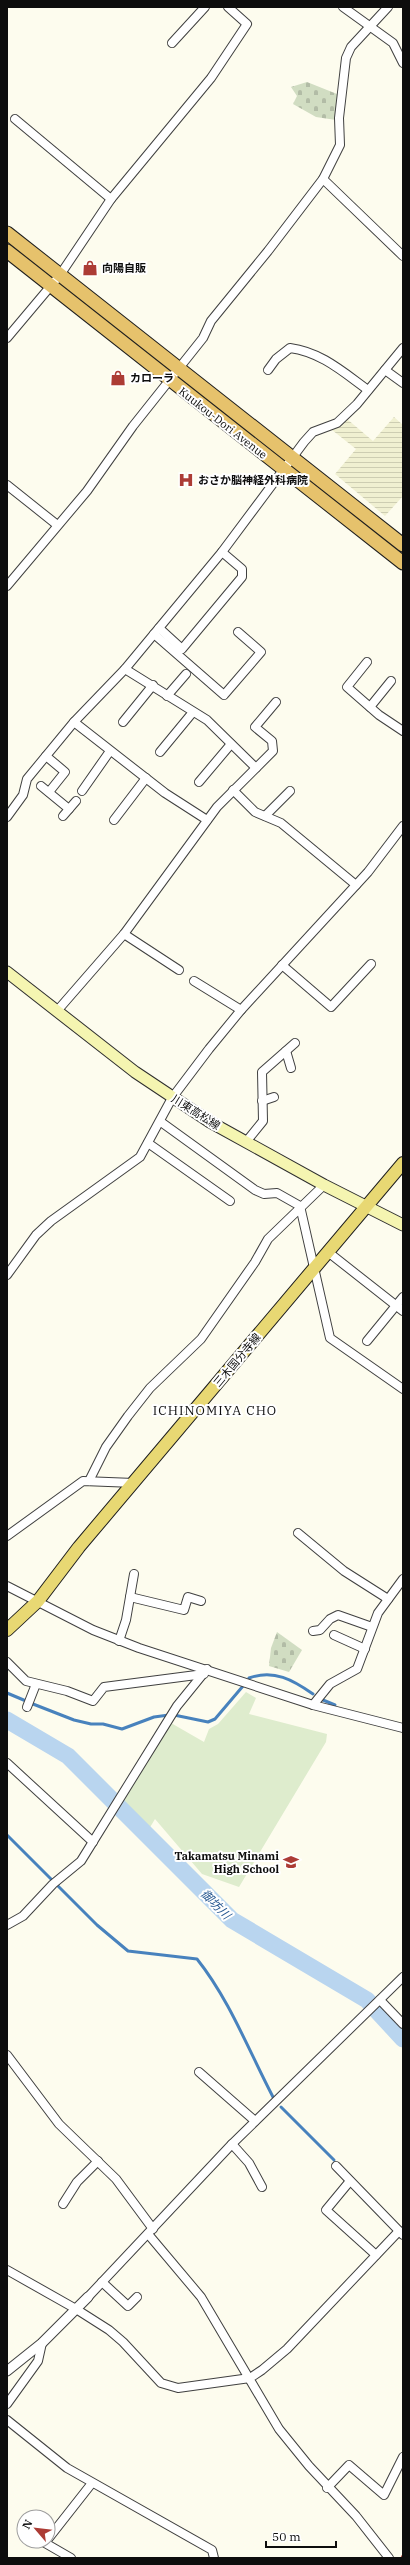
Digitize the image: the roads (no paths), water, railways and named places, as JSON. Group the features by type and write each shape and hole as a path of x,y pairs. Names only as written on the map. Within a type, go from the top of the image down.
{"highway":[{"name":"Kuukou-Dori Avenue","path":"7,233 403,545"},
{"name":"Kuukou-Dori Avenue","path":"7,251 283,470 403,563"}],"main road":[{"name":"川東高松線","path":"8,975 135,1072 172,1098 210,1122 324,1185 403,1225"},
{"name":"三木国分寺線","path":"7,1630 38,1601 79,1547 403,1163"}],"street":[{"path":"172,43 206,7"},
{"path":"7,338 60,275 112,199 211,78 247,24 228,7"},
{"path":"343,7 393,43 403,63"},
{"path":"7,586 56,524 87,491 178,368 203,338 211,321 268,251 323,179 340,145 339,118 346,58 351,47 388,7"},
{"path":"15,119 112,199"},
{"path":"323,179 403,256"},
{"path":"268,370 276,359 290,348 302,350 320,356 368,390"},
{"path":"7,817 23,795 27,779 74,722 124,669 157,631 222,552 313,432 336,423 368,390 403,348"},
{"path":"385,370 403,383"},
{"path":"7,485 56,524"},
{"path":"157,631 182,649 242,577 242,569 222,552"},
{"path":"157,631 224,695 261,652 238,632"},
{"path":"366,662 347,687 370,707 403,731"},
{"path":"124,669 153,685 167,696 207,720 256,768"},
{"path":"167,696 186,674"},
{"path":"370,707 391,681"},
{"path":"123,722 153,685"},
{"path":"57,1011 124,934 207,820 233,790 273,751 272,741 255,727 276,702"},
{"path":"160,752 193,712"},
{"path":"74,722 146,778 207,820"},
{"path":"199,782 231,744"},
{"path":"82,791 110,751"},
{"path":"46,756 65,772 49,792"},
{"path":"114,820 146,778"},
{"path":"41,786 69,809"},
{"path":"233,790 255,812 281,823 356,885"},
{"path":"266,816 290,791"},
{"path":"63,816 76,801"},
{"path":"7,1275 36,1235 51,1221 140,1157 161,1122 172,1098 241,1010 356,885 403,826"},
{"path":"124,934 179,970"},
{"path":"282,965 331,1007 372,964"},
{"path":"194,981 241,1010"},
{"path":"246,1142 263,1121 262,1072 295,1043"},
{"path":"286,1050 291,1068"},
{"path":"262,1101 274,1097"},
{"path":"161,1122 255,1190 264,1194 277,1193 300,1206 330,1338 403,1389"},
{"path":"148,1143 230,1201"},
{"path":"89,1481 106,1447 128,1416 150,1388 201,1338 255,1262 268,1239 300,1206 320,1191 324,1185"},
{"path":"328,1252 403,1311"},
{"path":"367,1341 403,1297"},
{"path":"7,1536 83,1481 134,1483"},
{"path":"298,1534 344,1571 388,1598"},
{"path":"119,1641 134,1574"},
{"path":"313,1705 330,1684 357,1670 372,1627 388,1598 403,1579"},
{"path":"7,1586 87,1627 119,1641 205,1672 313,1705 403,1728"},
{"path":"130,1597 184,1610 188,1597 201,1601"},
{"path":"313,1631 320,1630 330,1619 338,1615 372,1627"},
{"path":"334,1635 365,1649"},
{"path":"7,1662 26,1681 67,1691 93,1701 104,1687 205,1672"},
{"path":"7,1925 23,1916 55,1882 81,1861 177,1706 205,1672"},
{"path":"27,1707 36,1684"},
{"path":"7,1763 93,1842"},
{"path":"7,2371 42,2342 76,2309 232,2144 403,1977"},
{"path":"380,2001 403,2024"},
{"path":"7,2054 59,2124 127,2191 151,2231 201,2297 279,2429 327,2488 356,2516 389,2558"},
{"path":"199,2072 255,2121"},
{"path":"232,2144 249,2162 262,2187"},
{"path":"62,2204 78,2182 98,2161"},
{"path":"7,2270 76,2309 123,2342 151,2374 169,2387 178,2388 250,2378 287,2349 376,2255 401,2233 336,2166"},
{"path":"350,2181 326,2210 376,2255"},
{"path":"102,2282 128,2306 137,2297"},
{"path":"7,2404 38,2361 42,2342"},
{"path":"7,2420 67,2468 212,2550 214,2558"},
{"path":"327,2488 349,2465 384,2495 403,2457"},
{"path":"56,2529 92,2483"},
{"path":"55,2549 71,2558"}],"waterway":[{"path":"249,1678 275,1675 291,1680 313,1694"},
{"path":"174,1715 208,1722 215,1719 243,1686"},
{"path":"7,1693 26,1701"},
{"path":"323,1700 335,1705"},
{"path":"33,1704 74,1720 91,1724 103,1724 122,1729 154,1717 169,1715"},
{"name":"御坊川","path":"7,1720 68,1756 232,1920 367,2000 403,2039"},
{"path":"7,1835 97,1925 128,1951 197,1959 229,2008 273,2097"},
{"path":"281,2107 334,2160"}],"place":[{"name":"向陽自販","path":"90,268"},
{"name":"カローラ","path":"118,378"},
{"name":"おさか脳神経外科病院","path":"186,480"},
{"name":"Takamatsu Minami High School","path":"291,1862"}],"district":[{"name":"ICHINOMIYA CHO","path":"215,1410"}]}
